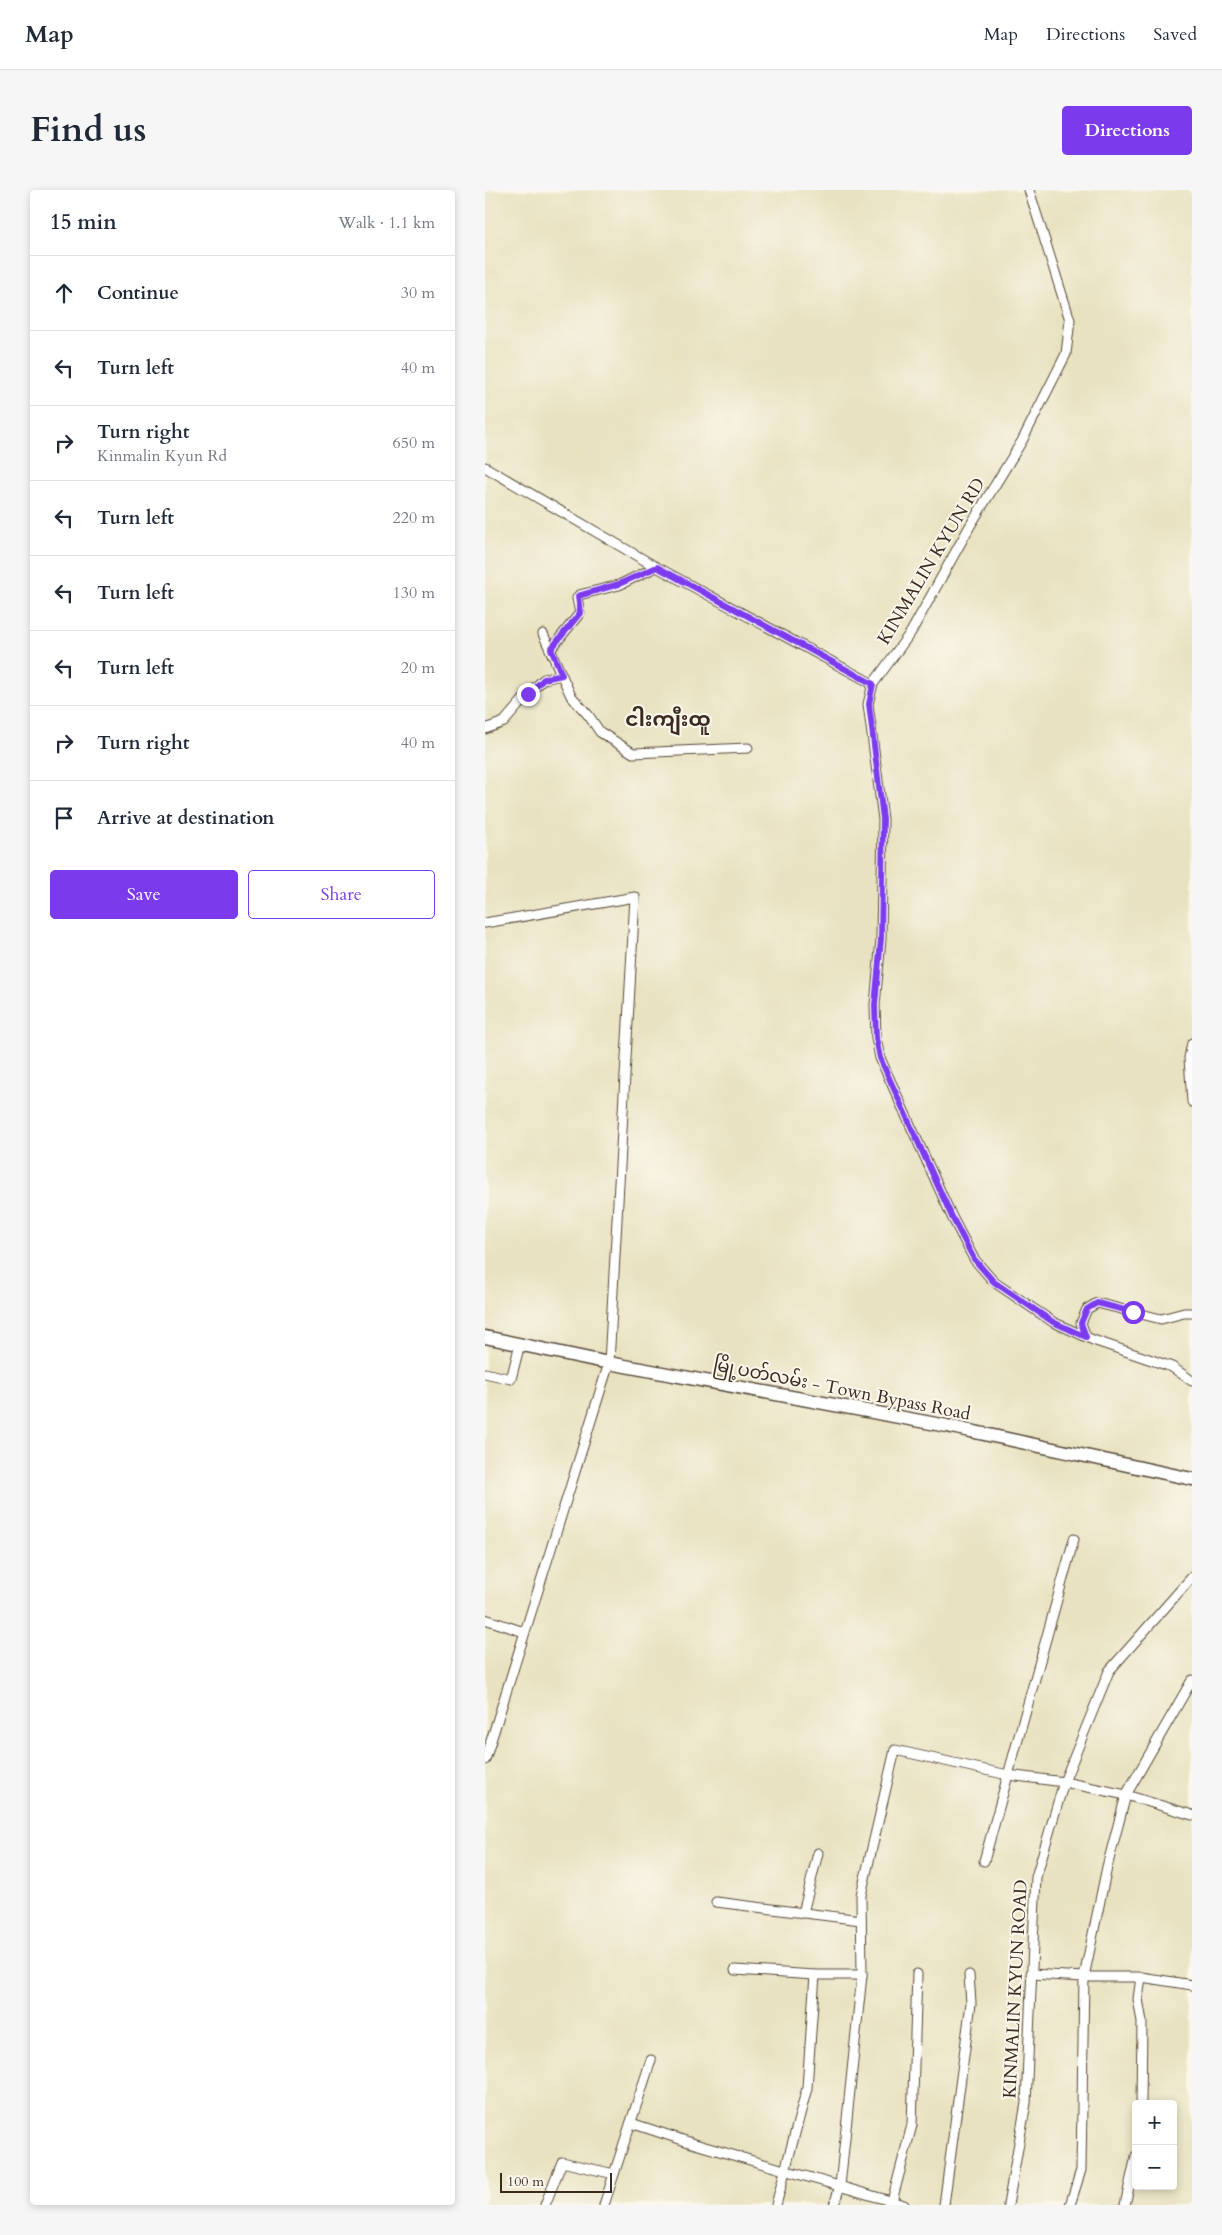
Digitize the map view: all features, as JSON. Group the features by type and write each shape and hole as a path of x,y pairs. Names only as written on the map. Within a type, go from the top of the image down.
{"main road":[{"name":"မြို့ပတ်လမ်း - Town Bypass Road","path":"485,1338 947,1426 1192,1479"}],"street":[{"name":"KINMALIN KYUN RD","path":"1029,190 1071,320 1066,354 1022,441 970,526 911,632 873,684 869,704 883,819 881,939 875,1005 876,1038 880,1058 952,1217 974,1259 994,1282 1053,1322 1086,1337 1172,1368 1192,1381"},
{"path":"485,467 657,567 873,684"},
{"path":"551,649 580,613 577,598 579,594 619,584 657,567"},
{"path":"543,634 571,696 600,732 633,753 748,748"},
{"path":"485,729 504,722 544,679 562,675"},
{"path":"485,923 635,897 609,1363 485,1760"},
{"path":"1192,1043 1189,1058 1192,1102"},
{"path":"1086,1337 1081,1323 1087,1309 1097,1303 1161,1319 1184,1313 1192,1313"},
{"path":"485,1373 511,1379 520,1344"},
{"path":"984,1861 1074,1539"},
{"name":"KINMALIN KYUN ROAD","path":"1008,2205 1026,2103 1036,1877 1063,1782 1109,1671 1192,1577"},
{"path":"485,1620 524,1632"},
{"path":"1070,2205 1081,2170 1084,1977 1107,1867 1126,1795 1192,1680"},
{"path":"834,2205 840,2186 863,1975 861,1895 895,1750 1008,1775 1063,1782 1126,1795 1192,1814"},
{"path":"803,1913 818,1853"},
{"path":"716,1902 861,1920"},
{"path":"735,1970 815,1975 863,1975"},
{"path":"891,2204 912,2125 917,1974"},
{"path":"1031,1974 1084,1977 1141,1977 1192,1985"},
{"path":"776,2205 807,2088 815,1975"},
{"path":"944,2205 971,2003 969,1975"},
{"path":"1141,1977 1138,1999 1142,2022 1141,2100"},
{"path":"604,2205 651,2060"},
{"path":"631,2123 840,2186 891,2204 904,2205"},
{"path":"545,2205 562,2162 614,2174"},
{"path":"1125,2205 1132,2174"}],"district":[{"name":"ငါးကျီးထူ","path":"668,719"}],"route":[{"path":"528,694 544,679 562,675 551,649 580,613 581,610 577,598 579,594 619,584 657,567 873,684 869,704 883,819 881,939 875,1005 876,1038 880,1058 952,1217 974,1259 994,1282 1053,1322 1086,1337 1081,1323 1087,1309 1097,1303 1133,1312"}]}
